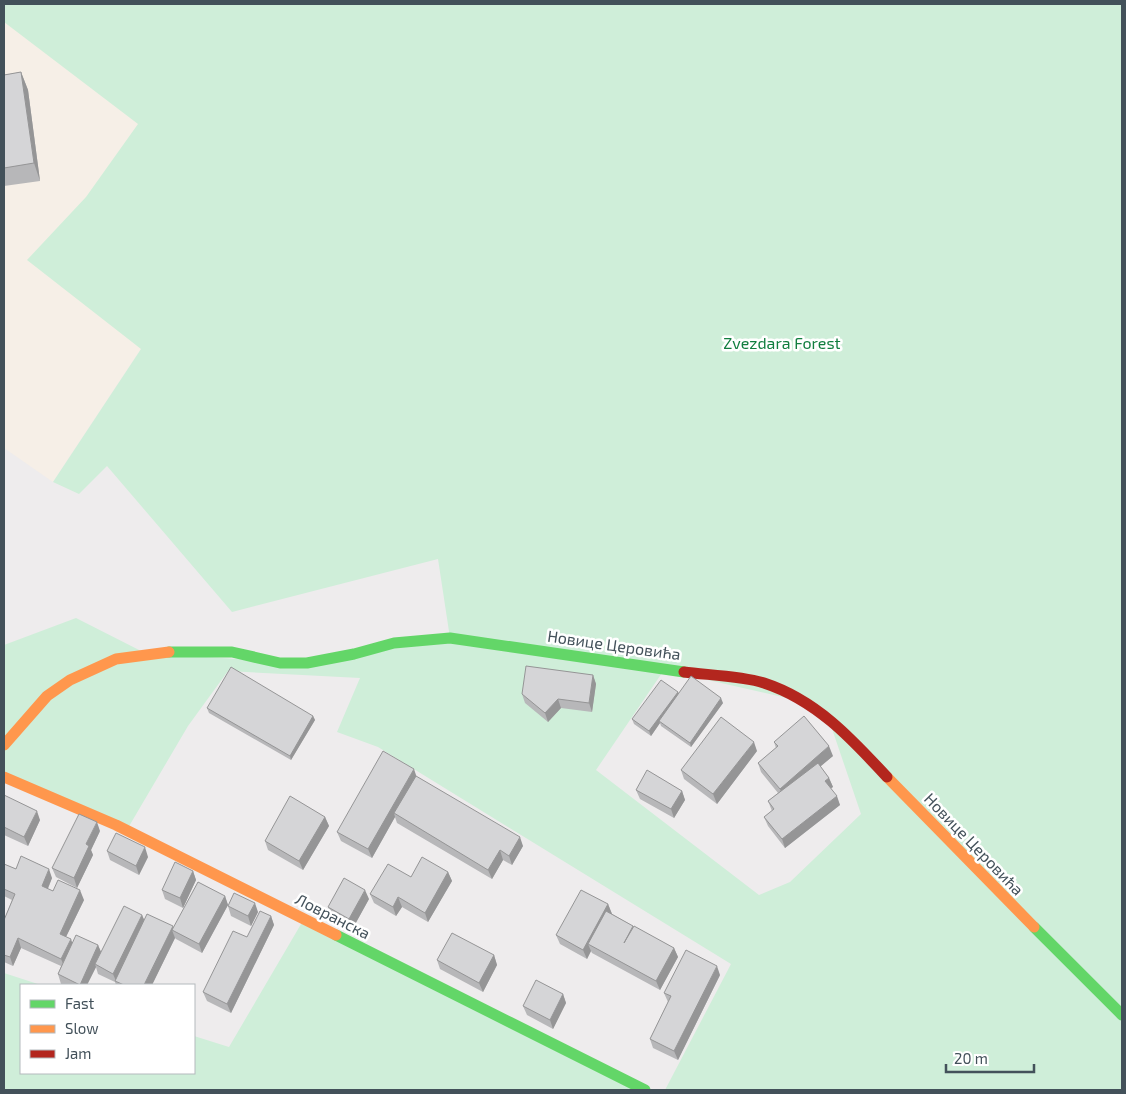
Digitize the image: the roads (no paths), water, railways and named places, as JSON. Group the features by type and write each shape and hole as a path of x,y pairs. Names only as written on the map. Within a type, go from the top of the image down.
{"street":[{"name":"Новице Церовића","path":"4,745 47,696 70,680 116,659 175,651 232,652 280,663 307,663 346,656 394,643 450,638 612,663 763,682 809,703 844,731 944,838 1122,1015"},
{"name":"Ловранска","path":"4,777 116,825 645,1090"}],"park label":[{"name":"Zvezdara Forest","path":"782,343"}]}
